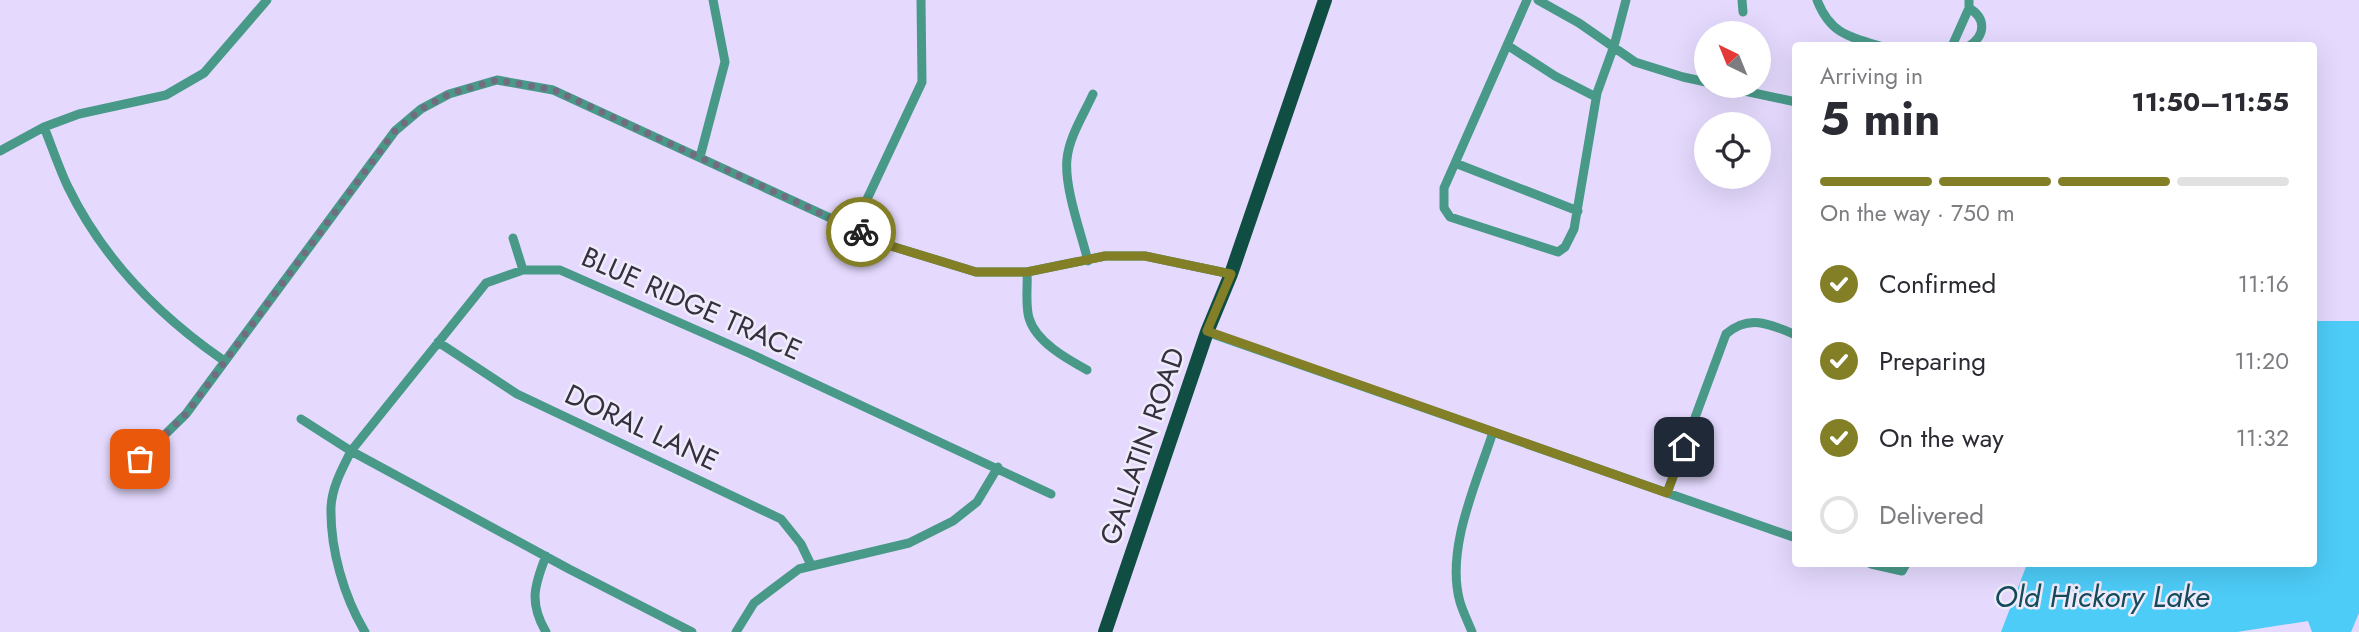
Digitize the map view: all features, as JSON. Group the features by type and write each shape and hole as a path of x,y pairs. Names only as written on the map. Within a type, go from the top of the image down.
{"main road":[{"name":"GALLATIN ROAD","path":"1105,632 1207,331 1231,274 1325,0"}],"street":[{"path":"0,151 44,127 79,114 166,95 204,72 267,0"},
{"path":"700,158 725,62 713,0"},
{"path":"853,229 922,82 921,0"},
{"path":"1527,0 1444,188 1444,208 1450,217 1558,252 1571,239 1596,97 1614,46 1626,0"},
{"path":"1538,0 1579,23 1635,62 1694,79"},
{"path":"1742,0 1744,12"},
{"path":"1817,0 1821,11 1840,33 1868,42"},
{"path":"1954,42 1969,4 1982,21 1975,42"},
{"path":"1507,45 1555,76 1596,97"},
{"path":"140,459 186,414 223,360 395,131 421,109 449,94 497,80 554,90 891,246 976,272 1027,272 1105,256 1145,256 1231,274"},
{"path":"1088,261 1068,182 1067,159 1072,138 1093,94"},
{"path":"1771,97 1792,101"},
{"path":"44,127 68,187 118,267 152,303 223,360"},
{"path":"1455,163 1578,211"},
{"path":"513,238 523,270"},
{"name":"BLUE RIDGE TRACE","path":"365,632 346,593 333,535 331,506 338,477 351,451 486,283 523,270 560,270 751,354 1051,494"},
{"path":"1027,272 1029,318 1041,337 1064,357 1087,370"},
{"path":"1667,493 1726,334 1738,324 1756,322 1792,333"},
{"path":"1207,331 1792,537"},
{"name":"DORAL LANE","path":"438,342 517,394 781,519 801,544 811,565"},
{"path":"301,419 351,451 692,632"},
{"path":"1472,632 1460,601 1456,573 1461,530 1493,432"},
{"path":"736,632 754,603 799,569 909,543 953,521 977,502 998,467"},
{"path":"545,556 537,579 534,606 546,632"}],"water":[{"name":"Old Hickory Lake","path":"2317,321 2359,321 2359,613 2351,632 2312,632 2308,621 2237,632 2001,632 2026,567 2317,567"}],"way so far":[{"path":"140,459 186,414 223,360 395,131 421,109 449,94 497,80 554,90 861,232"}],"route":[{"path":"861,232 891,246 976,272 1027,272 1105,256 1145,256 1231,274 1207,331 1667,493 1684,447"}]}
